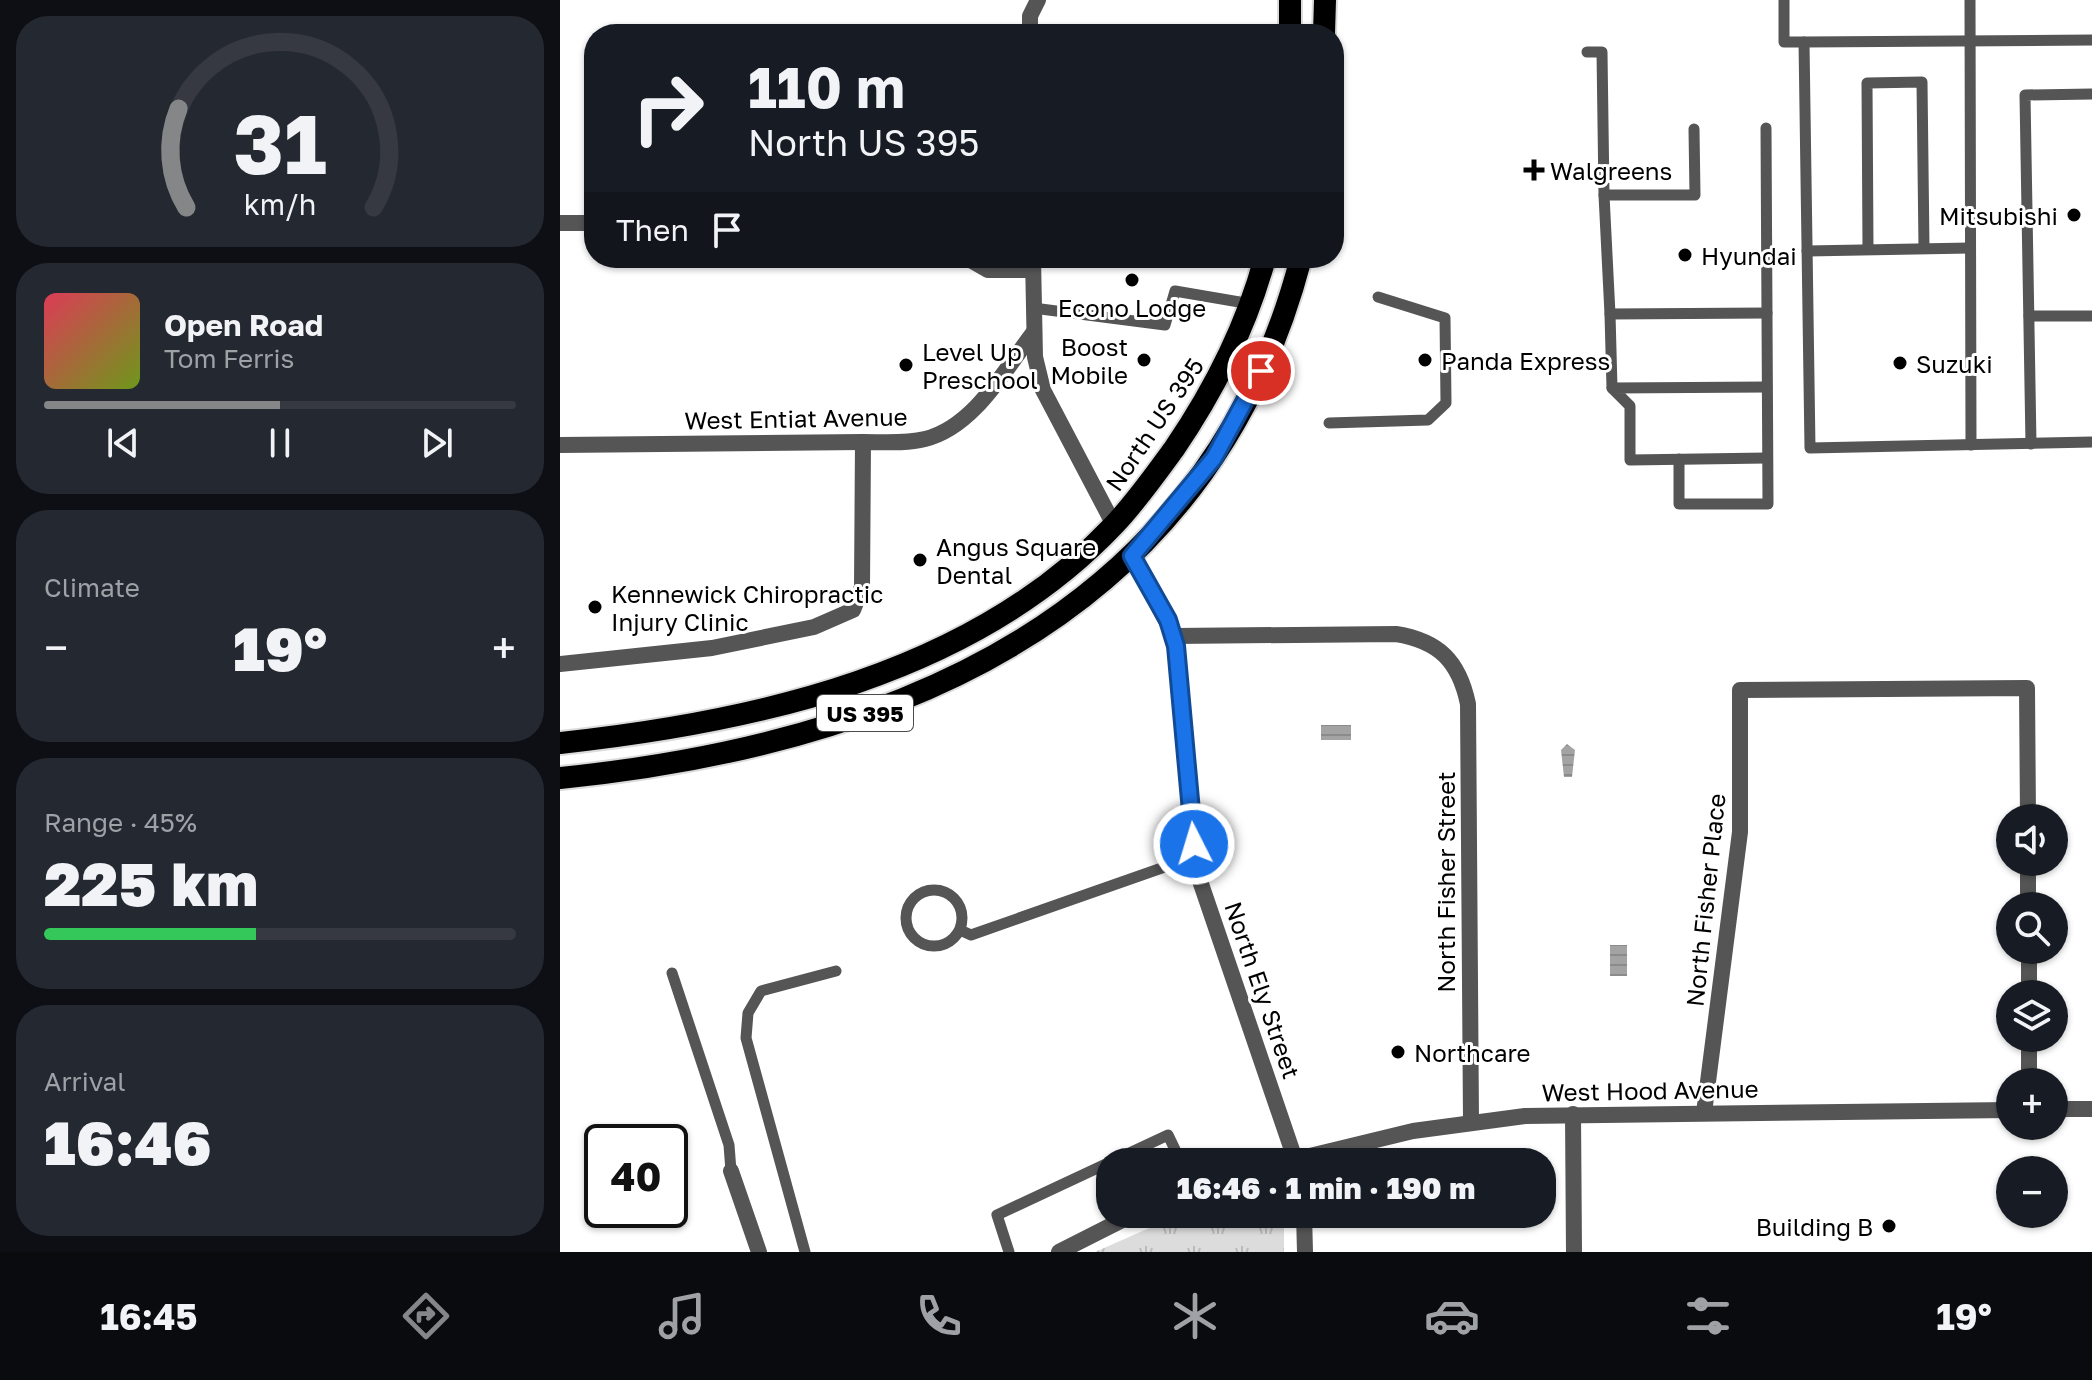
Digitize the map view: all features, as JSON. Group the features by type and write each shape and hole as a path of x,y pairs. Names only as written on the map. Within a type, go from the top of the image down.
{"highway":[{"path":"1290,0 1290,24"},
{"path":"1324,24 1325,0"},
{"name":"North US 395","path":"1114,525 1154,476 1206,401 1235,345 1262,268"},
{"name":"US 395","path":"560,778 659,765 753,746 908,698 979,666 1029,637 1069,609 1132,556 1189,492 1233,426 1277,334 1298,268"},
{"name":"US 395","path":"560,743 729,717 877,674 949,645 1002,616 1050,582 1114,525"}],"street":[{"path":"1031,24 1033,2"},
{"path":"560,223 584,223"},
{"path":"1033,268 1038,374 1048,404 1114,525"},
{"name":"West Entiat Avenue","path":"560,445 918,440 946,432 986,394 1034,332"},
{"path":"560,664 678,652 769,638 827,624 848,614 856,606 862,580 863,442"},
{"name":"North Ely Street","path":"1132,556 1174,636 1199,878 1288,1148"},
{"name":"North Fisher Street","path":"1174,636 1396,634 1430,642 1442,650 1458,671 1468,704 1471,1121"},
{"name":"North Fisher Place","path":"1704,1113 1740,832 1740,690 2027,688 2028,804"},
{"path":"2068,1109 2092,1109"},
{"name":"West Hood Avenue","path":"1350,1148 1471,1121 1573,1114 1996,1110"},
{"path":"1573,1114 1574,1252"},
{"path":"731,1171 759,1252"},
{"path":"1059,1252 1106,1228"},
{"path":"1304,1228 1305,1252"}],"lane":[{"path":"1784,0 1784,42 2092,40"},
{"path":"1970,0 1971,445"},
{"path":"1804,42 1810,448 2092,442"},
{"path":"1587,52 1602,52 1612,388 1630,406 1630,460 1767,458"},
{"path":"1868,249 1867,83 1922,82 1924,248"},
{"path":"2031,444 2025,95 2092,94"},
{"path":"1679,459 1679,504 1768,504 1766,128"},
{"path":"1604,195 1695,195 1694,129"},
{"path":"1807,251 1970,248"},
{"path":"1033,308 1165,325 1175,291 1251,304"},
{"path":"1329,423 1428,420 1446,403 1445,318 1378,297"},
{"path":"1610,314 1767,313"},
{"path":"2029,316 2092,316"},
{"path":"1612,388 1767,387"},
{"path":"960,930 971,935 1196,856"},
{"path":"946,892 962,912 960,930 948,943 922,944 909,932 908,906 920,893 946,892"},
{"path":"805,1252 746,1038 748,1013 761,991 836,971"},
{"path":"672,973 729,1145 731,1171"},
{"path":"1140,1148 1168,1135 1174,1148"},
{"path":"1009,1252 997,1215 1096,1169"}],"green space":[{"path":"1149,1228 1284,1228 1284,1252 1095,1252"}],"shaded area":[{"path":"1321,725 1351,725 1351,740 1321,740"},
{"path":"1567,744 1575,750 1572,777 1564,777 1561,750"},
{"path":"1610,945 1627,945 1627,976 1610,976"}],"place":[{"name":"Walgreens","path":"1534,170"},
{"name":"Mitsubishi","path":"2074,215"},
{"name":"Hyundai","path":"1685,255"},
{"name":"Econo Lodge","path":"1132,280"},
{"name":"Boost Mobile","path":"1144,360"},
{"name":"Panda Express","path":"1425,360"},
{"name":"Suzuki","path":"1900,363"},
{"name":"Level Up Preschool","path":"906,365"},
{"name":"Angus Square Dental","path":"920,560"},
{"name":"Kennewick Chiropractic Injury Clinic","path":"595,607"},
{"name":"Northcare","path":"1398,1052"},
{"name":"Building B","path":"1889,1226"}],"route":[{"path":"1194,844 1174,636 1132,556 1189,492 1214,458 1261,371"}]}
